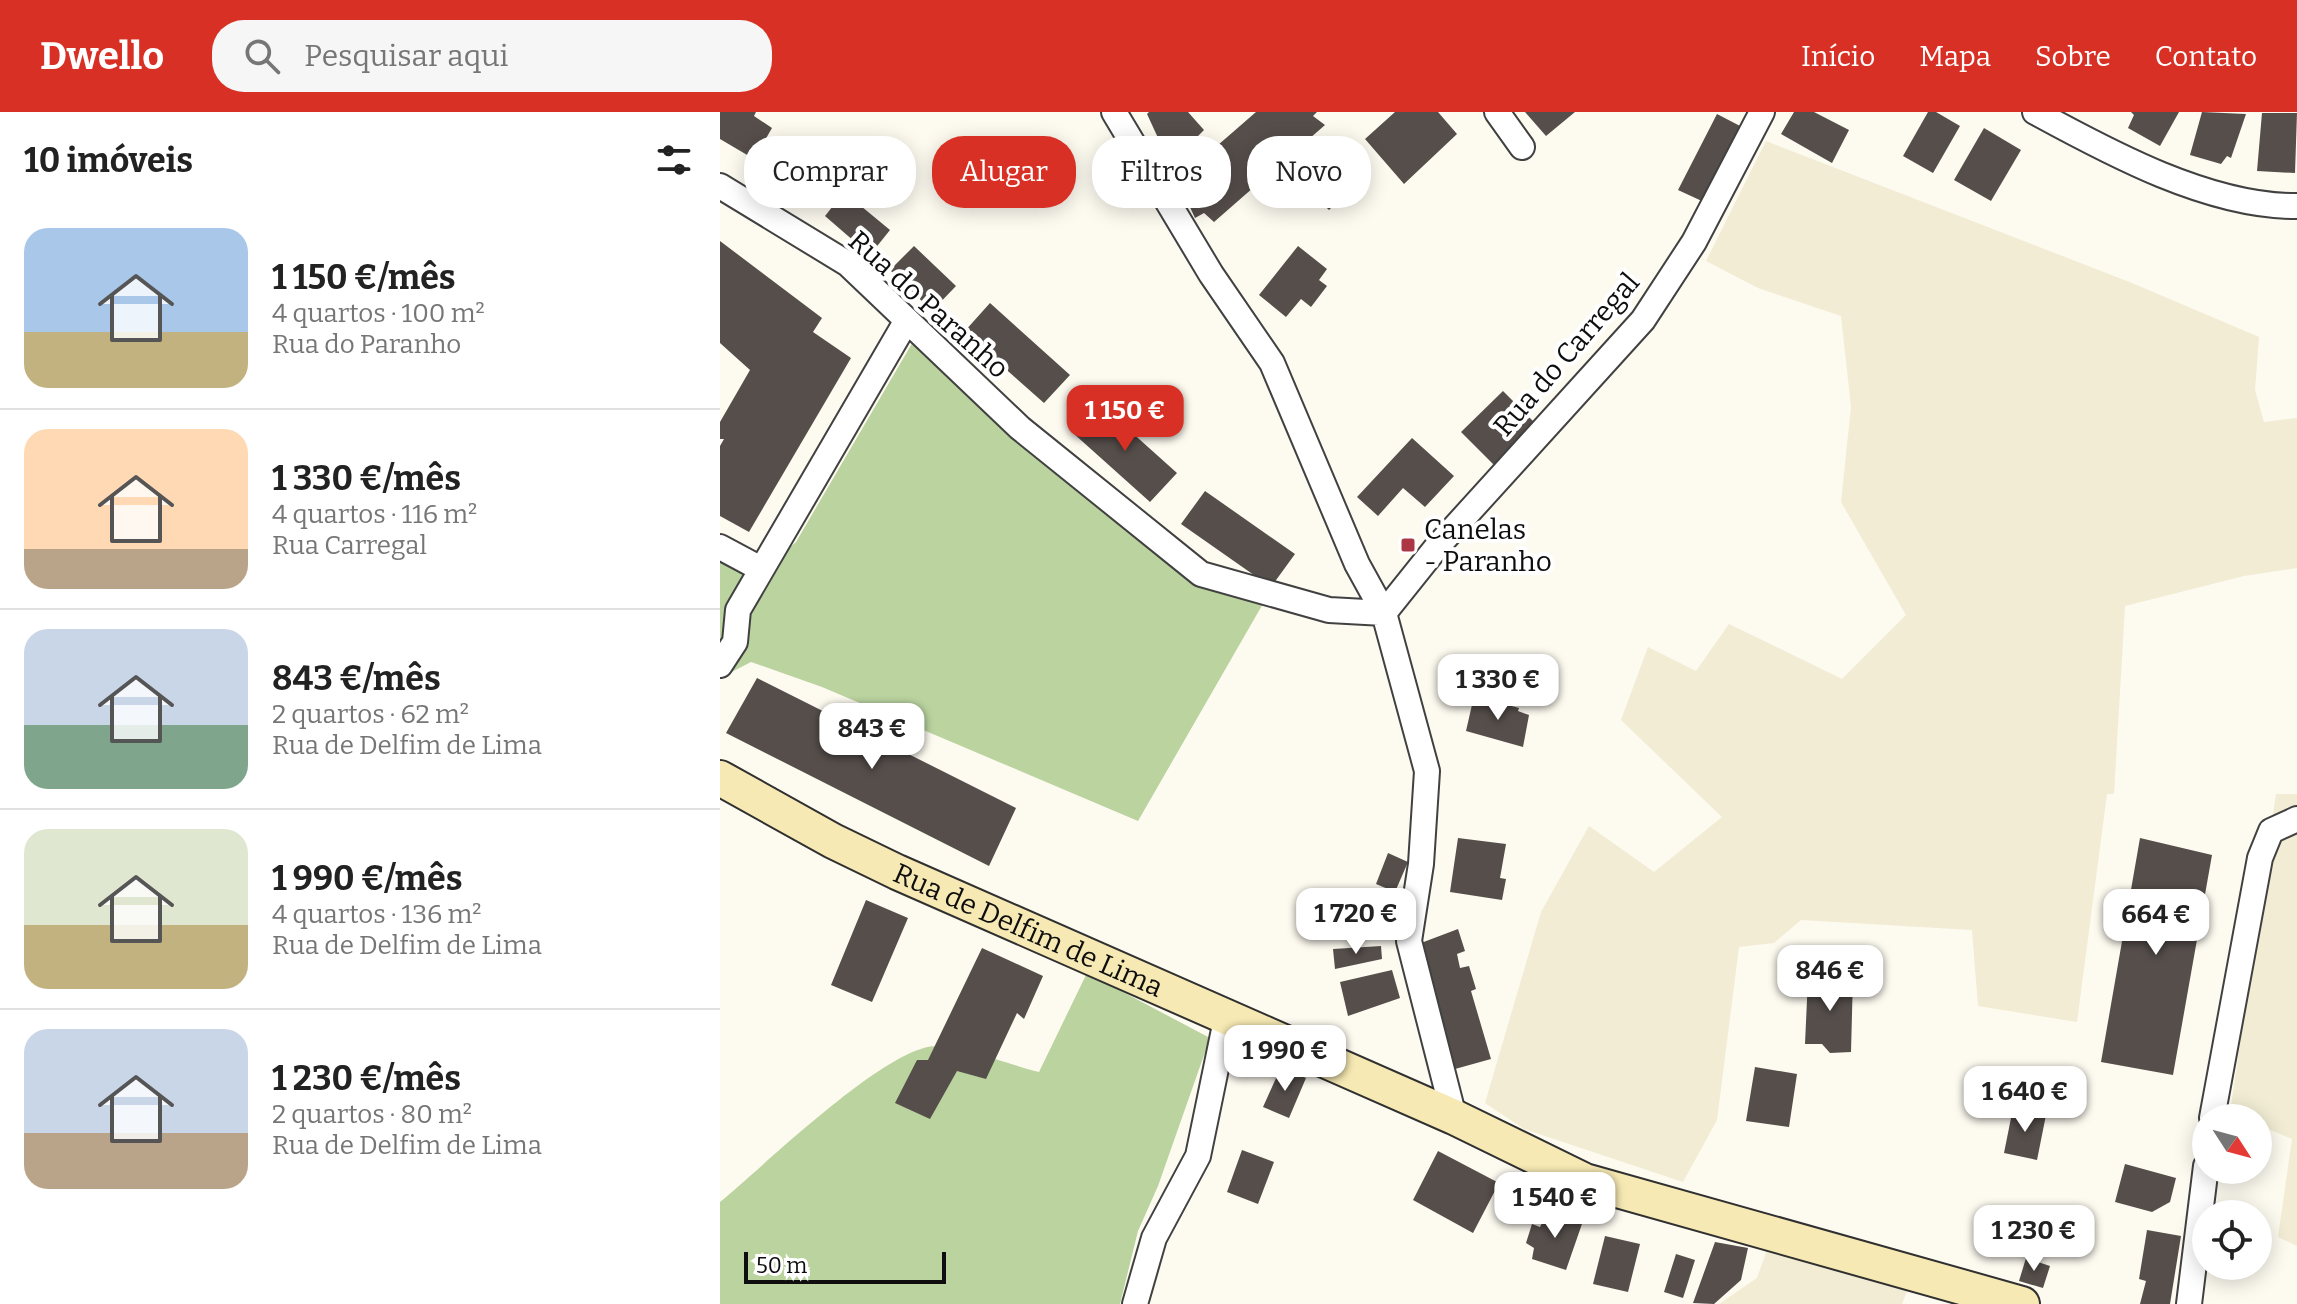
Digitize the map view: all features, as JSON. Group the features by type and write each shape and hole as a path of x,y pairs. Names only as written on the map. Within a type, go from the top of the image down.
{"main road":[{"name":"Rua de Delfim de Lima","path":"720,778 897,872 1226,1020 1454,1117 1585,1181 2022,1304"}],"street":[{"path":"1114,112 1211,274 1272,363 1357,564 1384,613 1427,771 1421,864 1409,941 1454,1117"},
{"path":"1497,112 1522,147"},
{"name":"Rua do Carregal","path":"1384,613 1446,537 1643,320 1694,242 1762,112"},
{"path":"2035,112 2151,169 2222,195 2297,206"},
{"name":"Rua do Paranho","path":"720,186 848,264 1020,428 1201,574 1329,610 1384,613"},
{"path":"720,665 735,642 738,610 907,320"},
{"path":"720,547 761,569"},
{"path":"2215,1104 2260,858 2271,831 2297,819"},
{"path":"1135,1304 1154,1238 1198,1156 1226,1020"},
{"path":"2189,1304 2204,1184"}],"shaded area":[{"path":"1766,141 2132,283 2259,337 2255,390 2264,422 2297,418 2297,568 2244,576 2125,606 2114,794 2107,794 2077,1022 1978,1006 1972,930 1801,920 1774,943 1739,947 1717,1120 1683,1182 1524,1129 1485,1103 1541,912 1589,826 1654,872 1722,817 1621,720 1648,647 1696,671 1729,624 1842,679 1906,615 1841,502 1851,407 1841,316 1758,288 1706,261"},
{"path":"2276,794 2297,794 2297,1246 2278,1237 2292,1139 2272,1131 2272,1104 2231,1104"},
{"path":"1768,1247 1913,1276 1902,1304 1719,1304 1757,1278"}],"green space":[{"path":"921,328 1144,528 1264,602 1138,821 822,687 751,662 720,678 720,551 760,575 796,542"},
{"path":"1087,973 1210,1038 1158,1186 1138,1231 1120,1304 720,1304 720,1202 857,1086 915,1051 948,1047 1039,1072"}],"building":[{"path":"720,112 756,112 754,116 772,128 767,136 744,136 744,153 720,139"},
{"path":"1188,112 1204,130 1198,136 1157,136 1147,114"},
{"path":"1256,112 1317,112 1313,116 1325,125 1312,136 1247,136 1247,193 1231,207 1231,136 1228,136"},
{"path":"1395,112 1438,112 1457,134 1404,184 1371,146 1371,136 1368,136"},
{"path":"1525,112 1575,112 1546,136"},
{"path":"1794,112 1814,112 1849,130 1832,163 1781,134"},
{"path":"1928,112 1936,112 1960,126 1933,173 1903,156"},
{"path":"2131,112 2179,112 2160,146 2128,128 2134,115"},
{"path":"2202,112 2246,114 2231,158 2227,156 2221,164 2190,155"},
{"path":"2262,113 2297,113 2295,173 2257,171"},
{"path":"1717,114 1742,127 1704,202 1678,190"},
{"path":"1984,128 2021,150 1991,201 1954,180"},
{"path":"831,208 863,208 890,230 870,255 825,216"},
{"path":"1190,208 1230,208 1214,222 1204,213 1195,218"},
{"path":"720,241 822,318 813,332 851,358 749,532 720,516 720,446 724,439 720,439 720,422 750,370 720,343"},
{"path":"914,246 956,286 932,311 890,270"},
{"path":"1298,246 1327,269 1319,280 1327,286 1311,307 1301,299 1286,317 1259,295"},
{"path":"990,303 1070,375 1044,403 964,332"},
{"path":"1503,391 1536,424 1500,471 1461,432"},
{"path":"1100,404 1177,473 1150,502 1073,433"},
{"path":"1412,438 1454,476 1425,507 1403,488 1378,516 1357,497"},
{"path":"1205,491 1295,554 1271,587 1181,524"},
{"path":"757,678 1016,808 989,866 726,733"},
{"path":"1474,696 1519,708 1518,711 1529,715 1523,747 1466,731"},
{"path":"1458,838 1506,844 1500,878 1506,879 1502,900 1450,892"},
{"path":"2140,838 2212,855 2173,1075 2101,1062"},
{"path":"1388,853 1408,862 1395,892 1376,884"},
{"path":"866,900 908,918 872,1002 831,985"},
{"path":"1458,929 1465,951 1457,954 1460,968 1469,966 1476,989 1471,991 1491,1059 1455,1069 1421,943"},
{"path":"1381,946 1382,959 1335,969 1333,949"},
{"path":"982,948 1043,976 1024,1019 1017,1013 986,1079 957,1071 930,1119 895,1103 917,1060 928,1060"},
{"path":"1392,970 1400,998 1348,1016 1340,982"},
{"path":"1853,976 1851,1052 1830,1053 1822,1044 1805,1044 1808,978"},
{"path":"1281,1067 1306,1078 1289,1118 1263,1107"},
{"path":"1755,1067 1797,1074 1789,1127 1746,1121"},
{"path":"2013,1108 2046,1115 2037,1160 2004,1153"},
{"path":"1242,1150 1274,1162 1258,1204 1227,1192"},
{"path":"1438,1151 1499,1183 1473,1233 1413,1200"},
{"path":"2125,1164 2176,1178 2170,1202 2152,1212 2115,1202"},
{"path":"1548,1211 1583,1221 1566,1270 1532,1259 1534,1248 1526,1243 1532,1224 1540,1227"},
{"path":"2147,1230 2181,1236 2170,1304 2140,1304 2146,1281 2139,1279"},
{"path":"1605,1236 1640,1244 1628,1292 1593,1284"},
{"path":"1715,1242 1748,1248 1741,1280 1714,1304 1693,1303"},
{"path":"1676,1254 1695,1260 1683,1298 1664,1292"},
{"path":"2026,1258 2050,1266 2043,1288 2019,1281"}],"place":[{"name":"Canelas - Paranho","path":"1408,545"}]}
